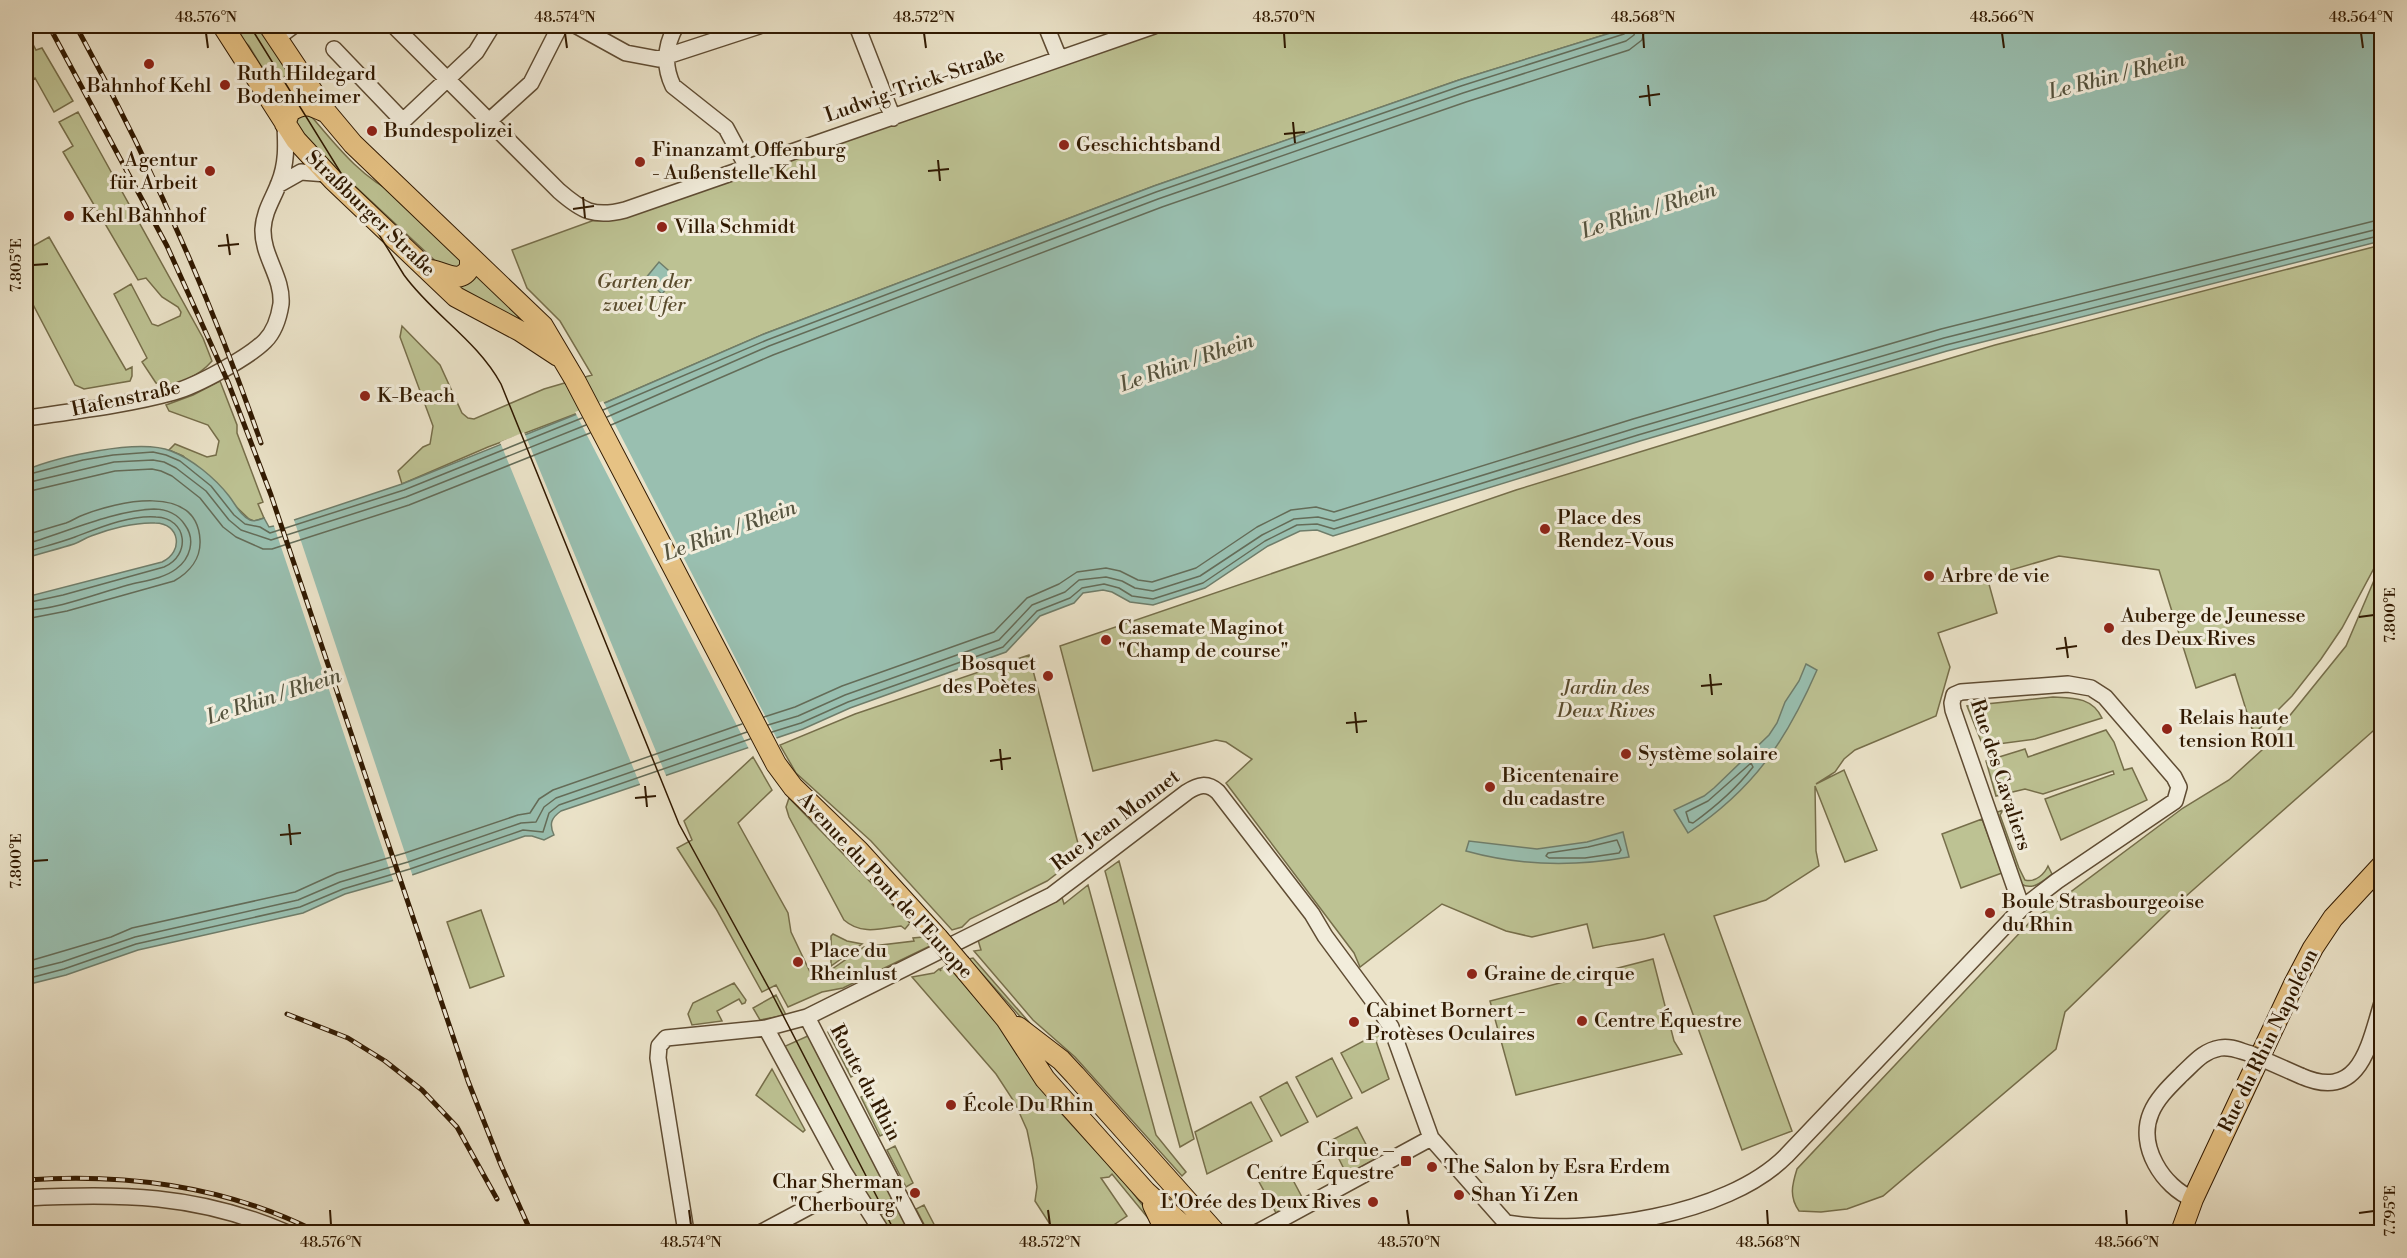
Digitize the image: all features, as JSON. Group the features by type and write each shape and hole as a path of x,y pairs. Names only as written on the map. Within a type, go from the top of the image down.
{"main road":[{"name":"Straßburger Straße","path":"223,26 285,124 305,151 327,174 456,297 520,331 561,357"},
{"name":"Straßburger Straße","path":"273,32 327,113 353,144 543,326 674,572"},
{"path":"259,83 271,90 284,91 293,84 299,72"},
{"path":"285,124 290,111 306,104 327,113"},
{"path":"428,270 445,273 453,278 461,277 470,267 470,256"},
{"name":"Avenue du Pont de l'Europe","path":"674,572 769,750 793,787 859,851 938,938 1006,1019 1045,1078 1146,1192"},
{"name":"Rue du Rhin Napoléon","path":"2181,1233 2193,1199 2313,948 2333,918 2382,865"},
{"name":"Avenue du Pont de l'Europe","path":"1006,1019 1061,1060 1215,1233"},
{"path":"1146,1192 1166,1233"},
{"path":"1146,1192 1190,1233"}],"street":[{"path":"273,32 293,26"},
{"path":"394,26 489,121 531,83 560,26"},
{"path":"333,49 403,121 476,52 492,26"},
{"path":"577,26 635,56 665,58 759,26"},
{"path":"673,26 665,58 674,86 726,128 747,167"},
{"path":"857,26 893,118"},
{"path":"1046,26 1059,58"},
{"name":"Ludwig-Trick-Straße","path":"489,121 559,191 586,211 607,214 625,210 893,118 1154,26"},
{"name":"Hafenstraße","path":"26,418 174,392 214,373 265,340 277,320 281,303 279,284 266,249 263,231 266,209 279,185 287,152 285,124"},
{"path":"279,185 301,172 327,174"},
{"name":"Rue des Cavaliers","path":"1510,1228 1523,1225 1598,1225 1629,1221 1701,1204 1758,1179 1786,1156 2022,908 2056,881 2175,801 2178,792 2177,782 2105,697 2082,685 2068,684 1957,693 1953,697 1952,706 2022,908"},
{"name":"Rue Jean Monnet","path":"686,1233 658,1058 659,1046 666,1038 766,1028 807,1017 1052,895 1187,792 1200,785 1212,787 1224,799 1312,914 1325,936 1379,1009 1391,1028 1431,1138"},
{"path":"2193,1199 2187,1197 2164,1177 2154,1161 2147,1132 2151,1111 2173,1083 2205,1054 2228,1048 2251,1054 2314,1082 2332,1082 2348,1076 2368,1051 2382,1003"},
{"name":"Route du Rhin","path":"807,1017 918,1233"},
{"path":"766,1028 844,1172 882,1233"},
{"path":"1258,1233 1431,1138 1510,1228"},
{"path":"762,1233 833,1194 849,1190 858,1193"},
{"path":"26,1198 112,1195 174,1200 226,1211 285,1233"}],"green space":[{"path":"247,26 262,26 290,71 290,81 271,82 249,46 236,33"},
{"name":"Garten der zwei Ufer","path":"1151,26 1633,26 1459,80 1154,186 764,334 607,402 488,447 402,484 398,471 423,447 430,444 433,426 400,337 402,326 440,365 462,413 468,418 474,419 544,389 592,375 560,321 527,288 512,250 801,145"},
{"path":"26,31 36,50 42,48 73,101 54,112 35,78 26,83"},
{"path":"78,112 203,338 212,361 187,379 171,384 156,383 142,362 147,358 114,294 131,284 152,324 158,326 180,316 181,312 178,307 162,297 146,278 138,280 63,152 73,146 59,122"},
{"path":"295,114 311,116 361,170 397,194 463,257 462,270 444,269 356,187 329,170 292,118"},
{"path":"49,237 126,370 132,367 130,381 84,389 75,385 26,291 26,250"},
{"name":"Jardin des Deux Rives","path":"2381,245 2381,555 2342,628 2292,696 2257,731 2252,729 2235,674 2196,688 2159,570 2059,556 1987,577 1997,613 1938,633 1950,667 1936,716 1855,750 1844,759 1835,772 1816,784 1844,770 1877,850 1845,862 1815,786 1816,851 1819,866 1766,900 1714,916 1792,1131 1742,1150 1664,934 1593,948 1587,924 1532,937 1506,931 1442,904 1360,967 1354,953 1226,783 1252,759 1226,742 1216,740 1093,771 1060,646 1516,490 1809,400 1995,345"},
{"path":"476,271 534,328 454,285"},
{"path":"220,381 263,502 258,504 264,518 254,521 249,519 183,456 169,450 175,444 207,457 216,455 219,441 208,425 169,411 166,405 193,395"},
{"path":"2381,564 2381,724 2168,912 2065,1012 2056,1049 1883,1196 1847,1209 1821,1212 1799,1211 1792,1191 1797,1169 2029,923 2183,808 2229,780 2262,750 2346,646"},
{"path":"1029,655 1081,855 1047,881 970,919 962,927 952,930 871,841 796,773 780,745 855,714"},
{"path":"2053,697 2087,702 2098,711 2102,718 2035,739 1983,746 1967,706"},
{"path":"2106,730 2114,742 2124,770 2132,768 2147,800 2061,840 2045,799 2114,774 2113,771 2043,794 2025,789 1996,796 1986,761 2025,749 2028,757"},
{"path":"753,757 772,790 738,823 788,913 791,932 810,972 832,969 864,947 914,941 913,938 923,937 930,946 843,988 822,992 788,1007 776,985 762,992 716,909 677,848 692,840 684,821"},
{"path":"789,798 910,923 905,929 901,926 878,929 857,928 844,920 789,817 786,807"},
{"path":"2003,810 2000,815 2025,880 2036,879 2048,866 2052,874 2038,884 2025,886 2021,884 1995,813"},
{"path":"1982,819 2002,873 1961,888 1942,834"},
{"path":"1119,861 1194,1139 1180,1147 1105,871"},
{"path":"1088,885 1156,1135 1186,1172 1182,1176 1075,1057 1033,1020 974,951 981,950 978,940 1061,894 1064,904"},
{"path":"481,910 504,976 470,988 447,922"},
{"path":"833,934 847,941 862,944 831,966 831,936"},
{"path":"973,958 1035,1029 1033,1031 969,959"},
{"name":"Centre Équestre","path":"1653,959 1674,1041 1682,1054 1516,1095 1490,1001"},
{"path":"947,965 1021,1051 1050,1101 1126,1184 1151,1216 1148,1218 1112,1174 1101,1178 1127,1216 1103,1232 1055,1232 1035,1201 1037,1187 1033,1159 1027,1130 1015,1103 996,1074 912,977 934,973 939,969 941,971 940,969"},
{"path":"734,983 746,1000 745,1003 742,1004 739,999 717,1011 722,1021 692,1025 688,1014 693,1003"},
{"path":"776,995 786,1015 760,1020 753,1008"},
{"path":"836,1028 858,1073 851,1077 828,1032"},
{"path":"1380,1032 1382,1039 1376,1041 1389,1079 1362,1093 1341,1053"},
{"path":"810,1035 893,1192 889,1203 873,1211 781,1048"},
{"path":"1332,1058 1352,1098 1317,1117 1296,1077"},
{"path":"772,1069 805,1130 803,1132 756,1095"},
{"path":"1287,1082 1308,1122 1281,1136 1260,1097"},
{"path":"869,1093 888,1132 880,1136 861,1097"},
{"path":"1251,1102 1272,1141 1207,1174 1195,1132"},
{"path":"1357,1127 1374,1160 1347,1175 1330,1141"},
{"path":"895,1146 913,1183 906,1187 887,1150"},
{"path":"1285,1165 1303,1199 1276,1213 1258,1180"},
{"path":"896,1197 914,1232 886,1232 877,1217 892,1209"},
{"path":"924,1205 938,1232 928,1232 916,1209"}],"water":[{"name":"Le Rhin / Rhein","path":"1633,26 2381,26 2381,241 1947,351 1640,441 1333,536 1317,530 1300,531 1268,546 1205,588 1153,605 1130,602 1112,592 1103,590 1083,593 1074,603 1040,616 1006,652 850,708 803,729 561,811 552,822 554,835 544,840 525,836 412,875 345,894 303,913 138,950 66,975 26,985 26,597 162,562 174,552 176,539 170,528 163,524 139,524 106,531 74,544 26,558 26,470 77,455 119,448 157,448 171,451 187,459 210,476 247,518 257,521 264,518 269,527 279,525 402,484 607,402 764,334 1154,186 1459,80"},
{"path":"659,262 676,277 662,294 645,279"},
{"path":"1806,664 1817,670 1793,719 1766,762 1732,799 1688,833 1674,810 1704,796 1769,735"},
{"path":"1623,832 1629,857 1608,860 1567,863 1527,862 1466,851 1469,841 1537,849 1587,842"}],"pier":[{"path":"603,401 777,739 749,749 575,412"},
{"path":"524,432 667,778 641,787 500,442"},
{"path":"293,517 413,877 394,883 273,523"}],"tram line":[{"path":"250,26 404,275 428,303 480,354 501,384 679,824 771,992 895,1232"}],"railway":[{"path":"49,26 167,246 228,382 271,495 468,1081 501,1165 531,1232"},
{"path":"76,26 129,127 177,230 242,389 261,443"},
{"path":"287,1014 348,1038 385,1061 422,1090 457,1127 497,1199"},
{"path":"26,1180 101,1179 175,1186 247,1203 317,1232"}],"place":[{"name":"Bahnhof Kehl","path":"149,64"},
{"name":"Ruth Hildegard Bodenheimer","path":"225,85"},
{"name":"Bundespolizei","path":"372,131"},
{"name":"Geschichtsband","path":"1064,145"},
{"name":"Finanzamt Offenburg - Außenstelle Kehl","path":"640,162"},
{"name":"Agentur für Arbeit","path":"210,171"},
{"name":"Kehl Bahnhof","path":"69,216"},
{"name":"Villa Schmidt","path":"662,227"},
{"name":"K-Beach","path":"365,396"},
{"name":"Place des Rendez-Vous","path":"1545,529"},
{"name":"Arbre de vie","path":"1929,576"},
{"name":"Auberge de Jeunesse des Deux Rives","path":"2109,628"},
{"name":"Casemate Maginot \"Champ de course\"","path":"1106,640"},
{"name":"Bosquet des Poètes","path":"1048,676"},
{"name":"Relais haute tension R011","path":"2167,729"},
{"name":"Système solaire","path":"1626,754"},
{"name":"Bicentenaire du cadastre","path":"1490,787"},
{"name":"Boule Strasbourgeoise du Rhin","path":"1990,913"},
{"name":"Place du Rheinlust","path":"798,962"},
{"name":"Graine de cirque","path":"1472,974"},
{"name":"Centre Équestre","path":"1582,1021"},
{"name":"Cabinet Bornert - Protèses Oculaires","path":"1354,1022"},
{"name":"École Du Rhin","path":"951,1105"},
{"name":"Cirque – Centre Équestre","path":"1406,1161"},
{"name":"The Salon by Esra Erdem","path":"1432,1167"},
{"name":"Char Sherman \"Cherbourg\"","path":"915,1193"},
{"name":"Shan Yi Zen","path":"1459,1195"},
{"name":"L'Orée des Deux Rives","path":"1373,1202"}]}
